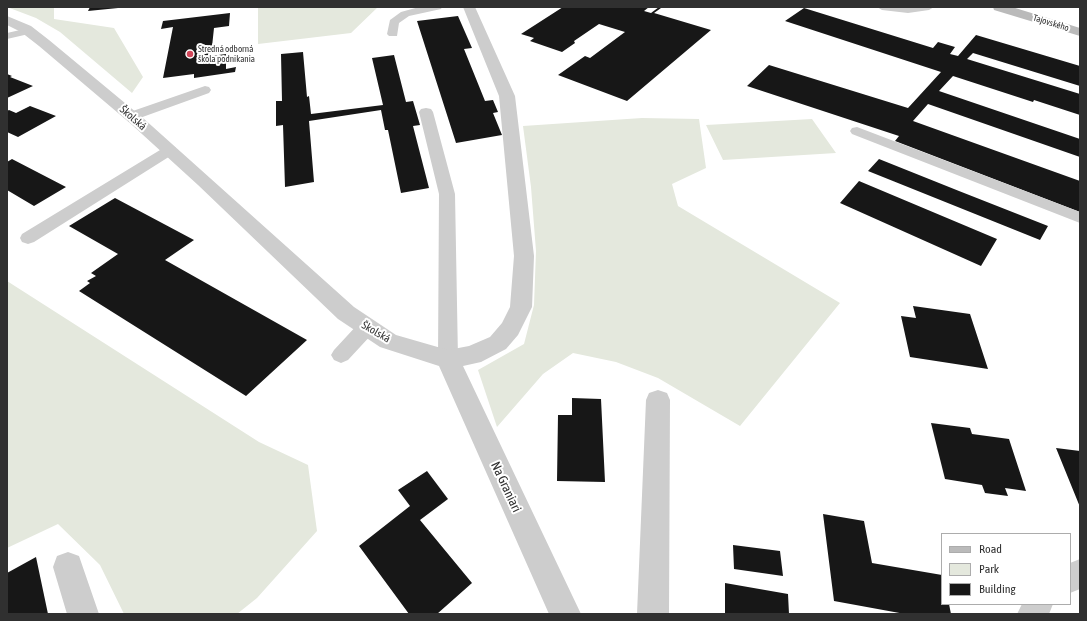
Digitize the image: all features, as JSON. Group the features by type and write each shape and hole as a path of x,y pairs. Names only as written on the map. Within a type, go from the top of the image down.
{"main road":[{"name":"Tajovského","path":"998,7 1080,32"}],"street":[{"name":"Školská","path":"7,25 29,31 64,58 170,150 346,313 366,328 388,341 417,351 448,359 473,355 498,343 510,329 521,307 524,256 507,96 469,7"},
{"name":"Na Graniari","path":"448,359 565,614"},
{"path":"653,614 658,400"},
{"path":"68,567 84,614"}],"lane":[{"path":"393,34 394,22 404,14 424,8 437,7"},
{"path":"882,7 908,10 929,7"},
{"path":"132,116 206,90"},
{"path":"426,112 447,194 448,359"},
{"path":"857,131 1080,218"},
{"path":"28,238 170,150"},
{"path":"341,355 366,328"}],"green space":[{"path":"7,7 54,7 54,19 114,28 143,77 132,93 60,32 36,18"},
{"path":"258,7 378,7 351,33 258,44"},
{"path":"642,118 699,119 706,168 672,184 678,206 840,303 740,426 658,378 616,362 573,353 543,374 497,427 478,370 524,344 534,305 536,251 531,187 523,126"},
{"path":"812,119 836,153 723,160 706,125"},
{"path":"7,281 259,442 308,465 317,531 257,598 237,614 124,614 100,565 58,524 7,548"}],"building":[{"path":"90,7 118,7 118,8 88,11"},
{"path":"563,7 649,7 644,11 651,13 659,7 661,8 654,13 711,30 627,101 558,75 585,56 590,58 625,32 599,24 574,41 575,43 562,52 530,41 534,38 521,34"},
{"path":"804,8 933,48 938,42 955,47 950,54 958,56 976,35 1080,66 1080,86 973,53 967,59 1080,94 1080,115 1034,100 1033,102 953,76 939,91 1080,139 1080,157 928,104 913,121 1080,181 1080,212 895,141 899,136 747,86 769,65 908,108 941,72 785,21"},
{"path":"230,13 229,26 214,28 211,56 226,54 226,69 236,67 235,72 194,78 194,74 163,78 173,27 161,29 163,21"},
{"path":"458,16 472,48 464,49 485,101 493,100 498,112 493,113 502,135 456,143 417,21"},
{"path":"303,52 307,97 309,96 311,114 383,105 372,58 394,55 406,102 413,101 420,125 413,126 429,188 401,193 388,130 385,130 381,110 309,121 314,182 285,187 283,125 276,126 276,101 282,101 281,54"},
{"path":"7,74 12,76 10,77 33,86 7,98"},
{"path":"30,106 56,116 18,137 7,132 7,111 9,110 16,113"},
{"path":"12,159 66,187 34,206 7,190 7,162"},
{"path":"879,159 1048,226 1040,240 868,171"},
{"path":"859,181 997,239 981,266 840,203"},
{"path":"115,198 194,240 165,260 307,340 246,396 79,291 90,283 87,281 96,276 91,273 118,254 69,226"},
{"path":"913,306 970,314 988,369 910,357 901,316 916,318"},
{"path":"572,398 601,399 605,482 557,481 558,415 572,415"},
{"path":"931,423 970,428 972,434 1009,439 1026,491 1005,488 1008,496 985,493 982,485 945,479"},
{"path":"1056,448 1080,451 1080,507"},
{"path":"427,471 448,499 420,520 472,583 437,614 409,614 359,546 410,506 398,490"},
{"path":"823,514 864,521 872,563 941,575 941,605 949,605 951,614 905,614 834,601"},
{"path":"733,545 780,551 783,576 734,569"},
{"path":"36,557 48,614 7,614 7,573"},
{"path":"725,583 788,594 789,614 725,614"}],"place":[{"name":"Stredná odborná škola podnikania","path":"190,54"}]}
